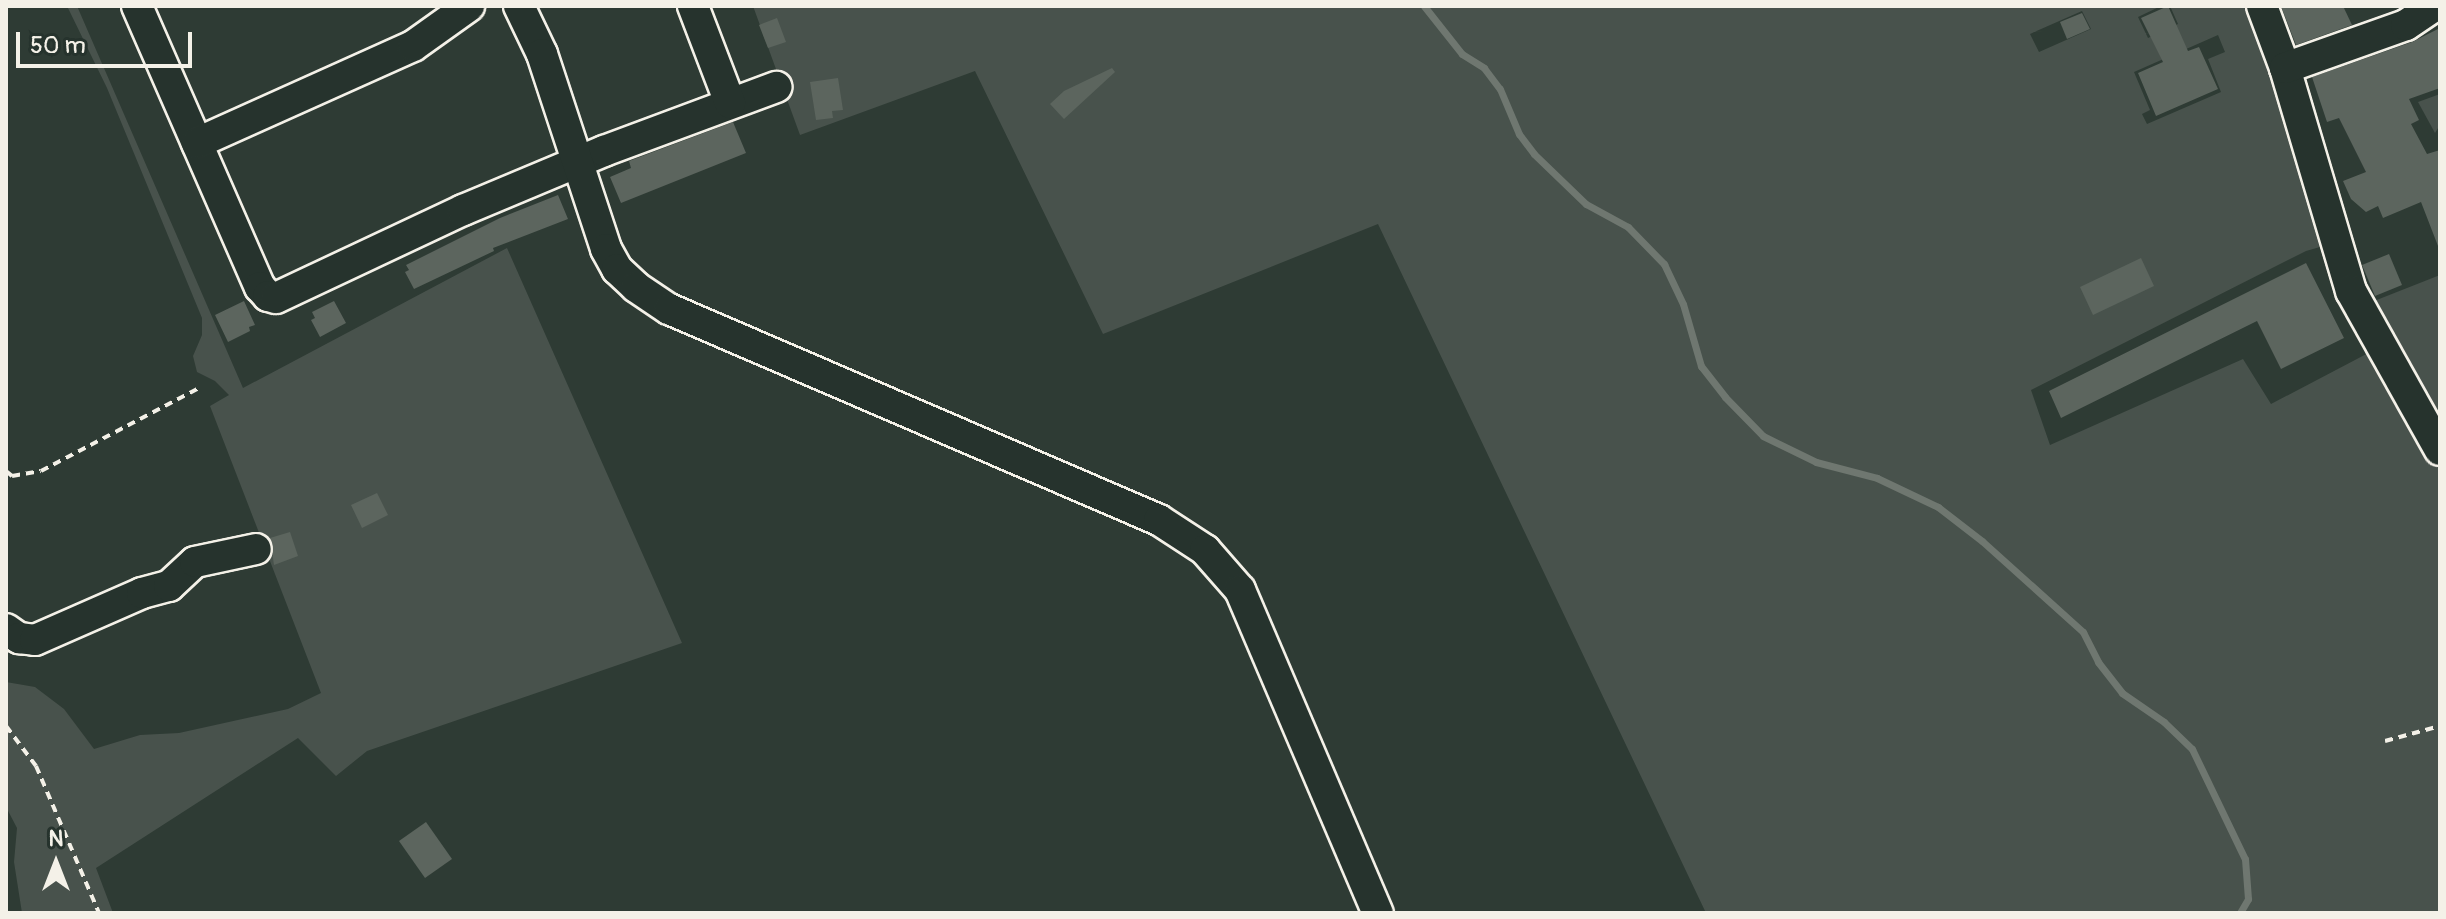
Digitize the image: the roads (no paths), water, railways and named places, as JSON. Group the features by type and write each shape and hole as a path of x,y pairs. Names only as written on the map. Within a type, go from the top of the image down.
{"street":[{"path":"137,6 260,287 268,296 276,298 420,229 776,87"},
{"path":"197,143 413,46 469,6"},
{"path":"519,6 542,54 606,249 617,269 636,287 669,309 1159,520 1205,550 1240,590 1378,913"},
{"path":"693,6 730,103"},
{"path":"2262,6 2285,68 2351,291 2440,450"},
{"path":"2285,68 2406,25 2434,6"},
{"path":"6,629 19,638 35,640 114,604 169,586 195,562 256,549"}],"waterway":[{"path":"1424,6 1462,54 1484,68 1500,89 1519,134 1534,154 1586,204 1628,227 1664,264 1683,304 1701,366 1725,397 1763,436 1816,462 1877,478 1938,507 1982,541 2083,632 2098,662 2122,693 2164,722 2192,749 2245,859 2248,899 2240,913"}]}
